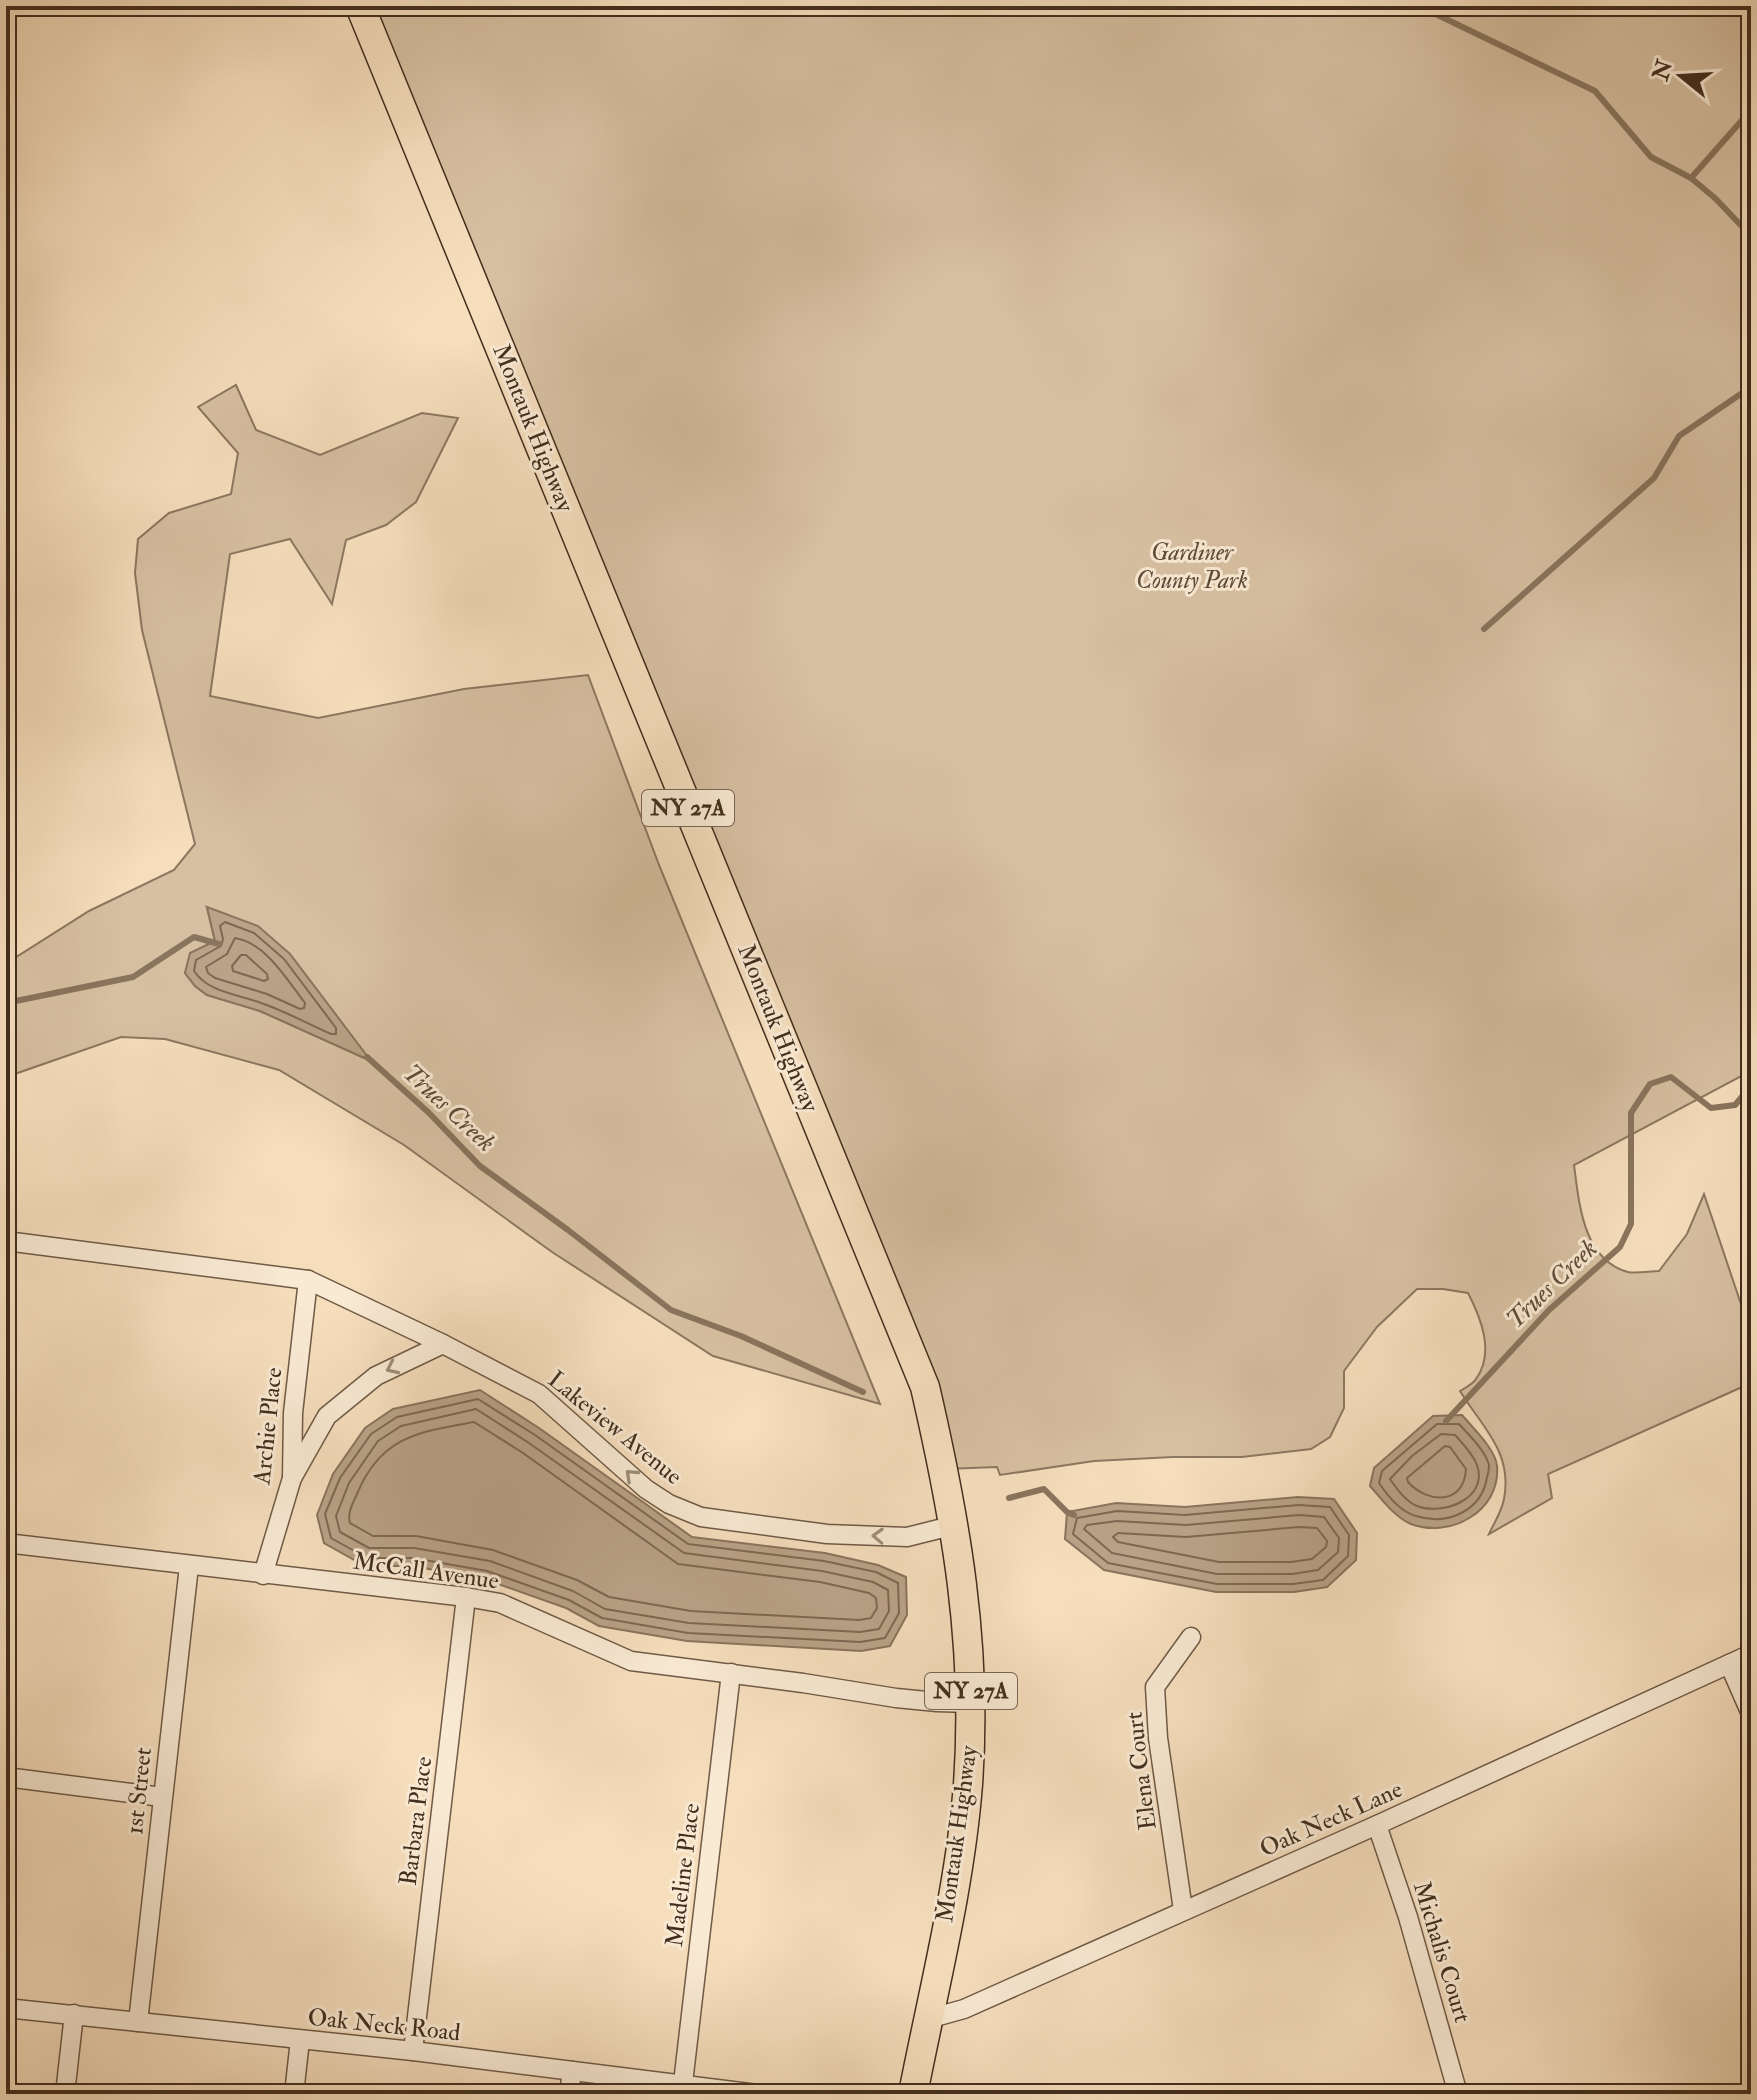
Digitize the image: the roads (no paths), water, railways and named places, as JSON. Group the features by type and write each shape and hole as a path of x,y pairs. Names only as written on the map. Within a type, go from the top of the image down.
{"main road":[{"name":"Montauk Highway","path":"360,6 925,1387 955,1525 966,1599 971,1703 963,1830 913,2094"}],"street":[{"path":"6,583 6,617"},
{"name":"Lakeview Avenue","path":"6,1241 308,1280 539,1394 646,1489 669,1504 701,1517 827,1534 907,1537 955,1525"},
{"name":"Archie Place","path":"263,1575 292,1478 293,1413 308,1280"},
{"path":"292,1478 327,1416 376,1376 443,1344"},
{"name":"McCall Avenue","path":"6,1543 466,1597 500,1603 631,1661 910,1700 971,1703"},
{"name":"1st Street","path":"138,2022 189,1566"},
{"name":"Barbara Place","path":"413,2051 466,1597"},
{"name":"Elena Court","path":"1183,1910 1158,1738 1155,1687 1191,1637"},
{"name":"Oak Neck Lane","path":"928,2019 964,2009 1751,1654"},
{"path":"1729,1664 1751,1714"},
{"name":"Madeline Place","path":"683,2083 731,1673"},
{"path":"6,1777 162,1797"},
{"name":"Michalis Court","path":"1377,1825 1408,1917 1458,2094"},
{"name":"Oak Neck Road","path":"6,2008 413,2051 757,2094"},
{"path":"65,2094 74,2014"},
{"path":"294,2094 300,2040"},
{"path":"569,2094 572,2071"}],"water":[{"path":"207,907 258,926 290,954 371,1061 260,1011 207,995 195,986 185,973 190,953 215,941"},
{"path":"480,1390 692,1537 825,1553 878,1565 906,1577 907,1615 890,1646 861,1651 687,1641 599,1626 566,1608 484,1579 412,1566 365,1566 324,1543 317,1515 333,1474 365,1428 393,1409"},
{"path":"1462,1415 1496,1460 1496,1482 1491,1496 1470,1518 1456,1524 1426,1528 1405,1521 1370,1486 1374,1468 1433,1416"},
{"path":"1298,1497 1334,1499 1357,1533 1356,1560 1327,1587 1294,1592 1216,1592 1104,1570 1065,1539 1067,1512 1116,1503 1185,1507"}],"waterway":[{"path":"1419,6 1595,91 1651,157 1691,178 1751,236"},
{"path":"1691,178 1751,110"},
{"path":"1484,629 1654,478 1679,436 1751,387"},
{"name":"Trues Creek","path":"6,1003 133,977 194,937 219,944"},
{"name":"Trues Creek","path":"367,1057 428,1112 480,1166 671,1310 741,1336 863,1392"},
{"name":"Trues Creek","path":"1446,1421 1549,1310 1620,1247 1631,1224 1631,1113 1650,1084 1671,1077 1711,1108 1735,1105 1751,1086"},
{"name":"Trues Creek","path":"1009,1498 1044,1489 1074,1515"}],"park label":[{"name":"Gardiner County Park","path":"1192,566"}]}
